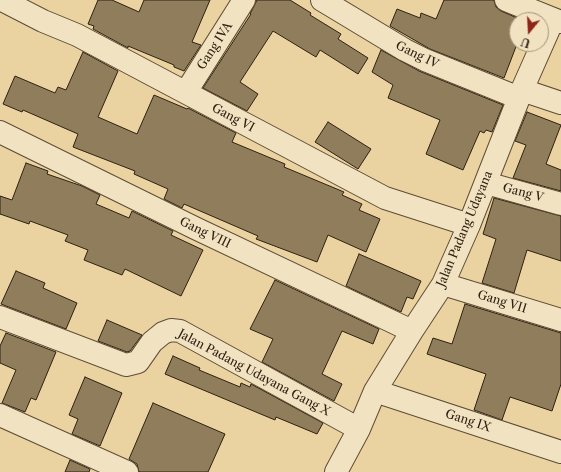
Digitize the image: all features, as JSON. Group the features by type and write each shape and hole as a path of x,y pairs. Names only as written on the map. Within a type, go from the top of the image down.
{"street":[{"name":"Gang VI","path":"2,0 44,21 77,35 384,198 469,225"},
{"name":"Gang IVA","path":"186,92 244,0"},
{"path":"506,0 557,21"},
{"name":"Gang IV","path":"332,3 405,50 425,60 521,94 561,103"},
{"name":"Jalan Padang Udayana","path":"336,472 359,429 376,391 412,331 443,284 469,225 521,94 557,21"},
{"name":"Gang VIII","path":"0,132 204,232 412,331"},
{"name":"Gang V","path":"486,183 561,204"},
{"name":"Gang VII","path":"443,284 561,320"},
{"name":"Jalan Padang Udayana Gang X","path":"0,317 126,365 138,362 152,342 163,333 171,330 180,331 359,429"},
{"name":"Gang IX","path":"376,391 561,452"},
{"path":"0,415 127,472"}],"building":[{"path":"98,0 112,0 139,12 144,0 210,0 192,42 201,45 184,71 174,67 174,65 128,46 128,48 93,29 94,26 88,24"},
{"path":"257,0 290,0 311,13 310,15 341,34 338,39 368,58 358,74 320,50 316,57 273,31 240,82 258,94 247,111 203,88 251,14"},
{"path":"444,0 494,0 496,7 509,14 509,52 514,52 504,78 430,49 390,26 397,9 420,18 421,13 436,19"},
{"path":"381,50 419,71 503,105 492,132 486,130 484,133 480,131 463,170 426,154 440,120 388,98 393,85 372,72"},
{"path":"83,52 118,71 98,117 137,134 154,95 187,109 188,108 236,133 232,142 285,164 284,167 344,192 342,195 362,204 359,210 380,219 366,252 328,235 317,262 256,239 258,236 184,204 182,208 164,199 168,189 134,174 135,171 73,147 78,134 23,110 22,112 3,104 15,76 55,93 58,87 66,90"},
{"path":"527,112 561,125 546,164 561,170 561,191 513,178 526,145 515,141"},
{"path":"328,122 371,149 358,169 315,142"},
{"path":"26,163 48,171 47,174 82,186 100,195 96,204 129,218 132,211 173,231 171,235 203,250 181,296 125,269 122,275 84,260 88,250 65,241 68,235 30,221 29,224 0,214 0,196 12,200"},
{"path":"494,198 561,216 561,261 527,250 514,293 482,283 496,239 483,234"},
{"path":"359,254 421,281 413,299 407,297 401,312 346,286"},
{"path":"16,271 45,283 43,288 77,303 66,329 1,304"},
{"path":"275,280 379,329 373,344 342,331 322,374 342,384 334,401 262,362 273,339 250,329"},
{"path":"465,304 561,333 561,384 552,411 510,397 502,420 474,410 486,374 427,354 433,338 452,344"},
{"path":"107,320 142,335 130,351 127,352 98,341"},
{"path":"6,333 56,352 36,400 31,398 25,412 2,403 16,370 0,363 0,346"},
{"path":"173,356 200,368 199,370 240,387 241,383 250,387 251,384 323,423 317,434 276,417 275,420 165,374"},
{"path":"85,377 122,393 100,446 72,434 78,419 69,415"},
{"path":"153,403 225,434 208,472 139,472 137,464 129,459"},
{"path":"70,460 90,469 89,472 65,472"}]}
